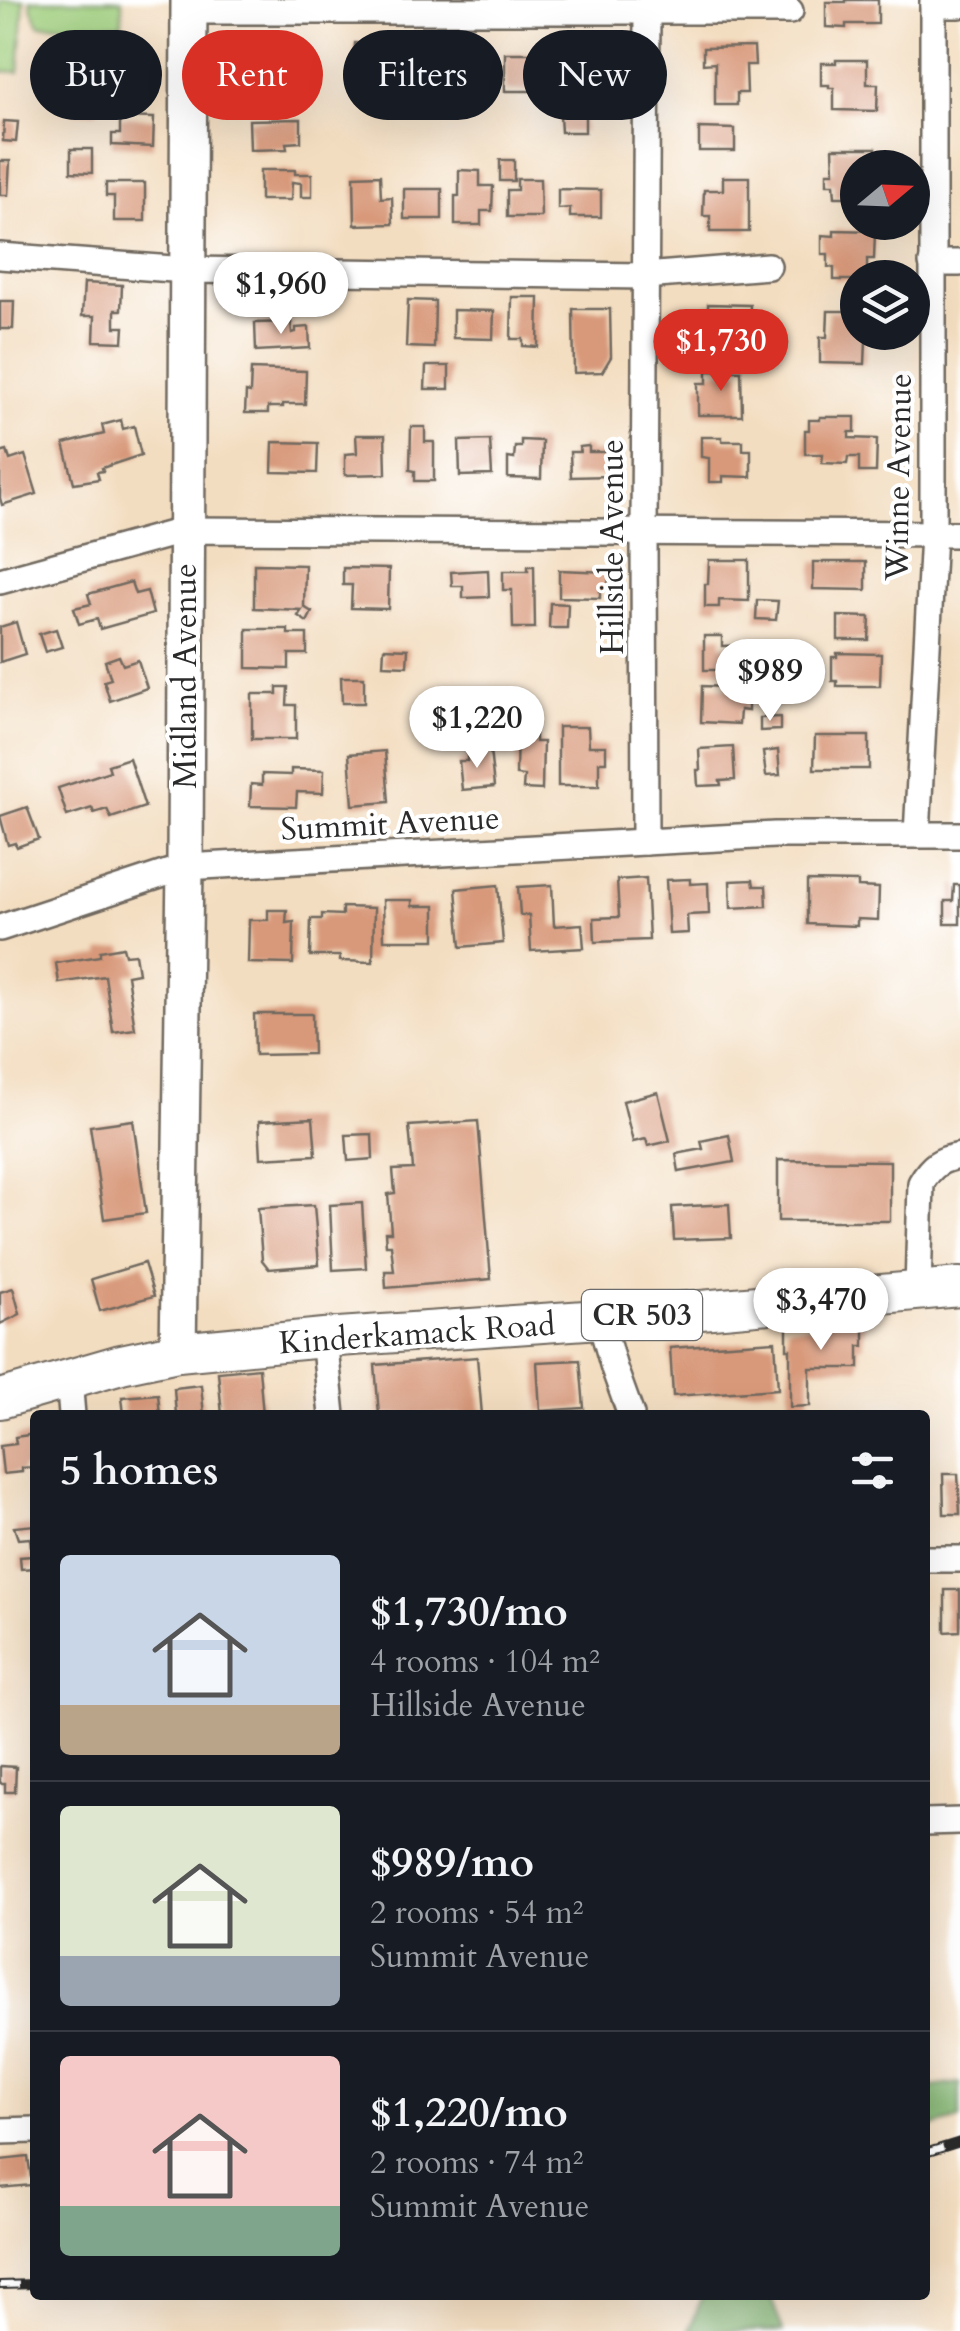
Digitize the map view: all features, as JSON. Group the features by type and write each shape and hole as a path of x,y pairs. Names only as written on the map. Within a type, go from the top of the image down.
{"main road":[{"name":"Kinderkamack Road","path":"0,1399 70,1397 121,1364 178,1352 960,1287"}],"street":[{"path":"933,2 960,5"},
{"name":"Winne Avenue","path":"917,835 933,534 933,2"},
{"path":"189,5 790,11"},
{"name":"Midland Avenue","path":"178,1352 185,867 189,5"},
{"name":"Hillside Avenue","path":"645,842 648,11"},
{"path":"0,256 186,270 645,276 768,266"},
{"path":"932,263 960,263"},
{"path":"0,581 186,530 960,534"},
{"name":"Summit Avenue","path":"0,928 185,867 794,835 960,835"},
{"path":"918,1290 921,1183 928,1170 940,1161 960,1156"},
{"path":"600,1319 629,1410"},
{"path":"324,1338 331,1410"},
{"path":"930,1559 960,1558"},
{"path":"930,1822 960,1821"},
{"path":"0,2131 30,2130"}],"green space":[{"path":"0,0 24,0 19,72 0,71"},
{"path":"30,0 122,0 122,24 39,25"},
{"path":"960,2083 960,2119 930,2128 930,2087"},
{"path":"701,2300 772,2300 783,2331 689,2331"}],"building":[{"path":"878,0 878,24 826,27 826,2"},
{"path":"754,47 755,65 746,65 747,93 737,93 737,105 715,105 715,63 703,64 703,48"},
{"path":"505,53 523,53 523,91 505,91"},
{"path":"867,60 867,84 878,84 877,111 834,110 834,88 821,85 821,63"},
{"path":"120,120 154,120 153,147 112,145 112,134 120,134"},
{"path":"249,120 301,120 301,142 286,143 287,149 250,150"},
{"path":"560,120 585,120 585,132 561,132"},
{"path":"4,121 18,122 16,142 3,141"},
{"path":"699,128 735,129 735,151 699,151"},
{"path":"833,148 876,148 840,150 840,197 835,197 834,184 827,184 827,172 834,172"},
{"path":"71,149 92,149 92,173 71,172"},
{"path":"500,160 514,160 514,181 500,181"},
{"path":"0,161 10,161 8,195 0,195"},
{"path":"260,170 312,174 312,197 301,197 301,183 292,182 291,200 260,200"},
{"path":"459,170 480,171 480,186 493,186 492,211 481,211 481,225 455,225"},
{"path":"380,175 381,198 392,197 393,224 355,225 354,176"},
{"path":"723,177 749,177 749,232 710,232 710,216 703,216 704,190 723,190"},
{"path":"517,179 540,179 541,217 507,217 507,190 517,190"},
{"path":"106,183 145,183 145,221 114,221 114,196 106,196"},
{"path":"404,189 442,189 442,219 404,219"},
{"path":"558,189 601,190 601,217 570,217 570,208 558,209"},
{"path":"834,230 840,230 840,240 875,240 874,259 840,260 840,280 834,280 828,254 822,254 822,235 834,236"},
{"path":"84,283 122,285 121,310 115,310 115,327 124,327 123,342 94,341 95,316 82,316"},
{"path":"512,297 539,297 538,347 523,346 523,339 511,339"},
{"path":"408,300 435,301 434,348 406,347"},
{"path":"0,301 14,301 13,329 0,329"},
{"path":"708,304 750,305 749,362 715,361 715,342 708,341"},
{"path":"573,309 610,309 611,357 602,372 574,373"},
{"path":"453,310 494,311 493,339 453,338"},
{"path":"828,311 840,311 840,350 866,350 865,364 820,363 820,337 827,337"},
{"path":"291,322 292,333 296,328 309,327 310,348 256,351 255,323"},
{"path":"426,366 449,366 449,389 425,389"},
{"path":"251,369 306,371 305,404 268,407 268,413 245,413"},
{"path":"707,371 741,371 742,415 698,415 698,383 707,383"},
{"path":"855,417 855,432 849,432 849,438 877,439 876,472 859,472 859,457 848,457 847,464 822,463 823,454 805,454 809,420"},
{"path":"121,420 123,429 134,426 141,455 102,468 97,472 99,479 74,483 64,444 104,434 102,425"},
{"path":"411,427 425,427 425,442 434,442 434,481 415,481 415,471 410,470"},
{"path":"356,435 385,435 386,474 345,475 345,454 357,453"},
{"path":"701,437 743,441 743,450 751,450 751,477 723,476 723,482 709,482 709,458 701,457"},
{"path":"490,440 492,475 460,476 459,441"},
{"path":"521,440 542,441 541,479 508,478 508,458 514,459 515,447 521,447"},
{"path":"273,442 318,443 317,473 272,472"},
{"path":"589,446 589,452 610,452 610,476 571,477 570,452 580,452 579,447"},
{"path":"7,451 10,460 25,455 37,494 2,505 0,453"},
{"path":"709,560 749,560 749,601 719,600 719,607 705,607"},
{"path":"813,562 866,562 866,590 813,589"},
{"path":"254,564 305,565 304,607 312,612 307,622 298,616 302,610 254,608"},
{"path":"528,566 534,566 535,628 513,628 512,590 503,590 503,571 528,571"},
{"path":"343,568 389,569 388,609 351,608 352,585 343,585"},
{"path":"488,570 489,597 463,598 463,586 452,586 451,572"},
{"path":"559,570 609,572 608,590 600,590 600,598 559,597"},
{"path":"131,582 135,594 147,591 153,614 100,629 97,619 79,624 74,608 91,604 88,594"},
{"path":"757,600 778,601 776,620 756,619"},
{"path":"550,603 568,604 567,628 549,628"},
{"path":"838,616 870,617 869,640 838,640"},
{"path":"16,622 25,654 0,662 0,627"},
{"path":"56,629 62,647 45,652 39,634"},
{"path":"247,629 288,629 288,634 307,634 307,654 289,654 289,669 247,668"},
{"path":"704,636 722,636 722,646 749,645 749,670 704,670"},
{"path":"384,648 408,649 407,666 383,665"},
{"path":"837,653 881,654 880,686 837,686 837,681 832,681 832,657 837,657"},
{"path":"119,656 123,665 138,660 147,688 110,701 104,681 111,679 105,661"},
{"path":"341,677 364,677 364,703 342,703"},
{"path":"702,686 748,688 748,711 740,710 739,724 701,722"},
{"path":"277,687 288,687 287,705 296,705 296,739 252,739 252,694 277,694"},
{"path":"780,717 780,730 760,731 760,718"},
{"path":"517,725 535,726 535,742 543,742 542,790 523,789 524,776 516,775"},
{"path":"558,727 588,727 589,746 606,746 606,762 599,762 599,786 558,786"},
{"path":"815,736 869,736 869,769 814,769"},
{"path":"733,747 735,780 698,786 699,749"},
{"path":"490,750 494,787 462,790 459,761 467,761 467,752"},
{"path":"778,750 780,775 766,776 763,752"},
{"path":"385,751 389,802 353,805 349,754"},
{"path":"129,758 145,807 111,818 107,809 94,813 92,808 67,816 58,788 110,771 108,765"},
{"path":"291,769 324,770 323,793 297,792 296,807 250,806 251,784 262,785 262,774 291,775"},
{"path":"27,807 39,839 17,847 15,843 8,845 0,816"},
{"path":"646,878 649,940 595,942 594,918 619,917 617,880"},
{"path":"690,879 690,884 708,883 709,914 687,915 688,933 669,934 666,880"},
{"path":"753,880 754,886 766,886 767,906 731,908 730,881"},
{"path":"807,881 858,882 858,887 879,888 878,920 857,919 857,926 807,924"},
{"path":"498,885 503,943 461,947 456,889"},
{"path":"552,885 554,926 582,924 584,948 531,951 529,915 520,915 518,887"},
{"path":"954,885 960,885 960,924 945,924 945,901 953,901"},
{"path":"383,900 412,900 412,906 435,906 435,940 384,940"},
{"path":"342,907 374,908 373,962 310,956 311,919 322,919 322,914 342,915"},
{"path":"268,910 287,910 286,923 294,922 293,964 248,963 249,920 268,920"},
{"path":"123,947 125,955 135,954 138,973 127,975 135,1029 113,1032 105,976 59,983 56,963 100,956 100,951"},
{"path":"254,1014 312,1014 313,1054 255,1055"},
{"path":"658,1092 670,1141 648,1146 646,1139 633,1142 623,1101"},
{"path":"313,1118 316,1155 261,1158 259,1121"},
{"path":"133,1120 146,1213 104,1219 90,1126"},
{"path":"478,1121 491,1279 386,1288 385,1271 394,1271 391,1245 386,1245 385,1232 391,1232 388,1194 395,1193 393,1170 413,1169 409,1126"},
{"path":"372,1134 373,1159 348,1161 346,1135"},
{"path":"729,1135 734,1162 679,1172 676,1154 703,1149 701,1141"},
{"path":"778,1160 890,1161 890,1221 778,1221"},
{"path":"362,1203 366,1268 333,1270 330,1205"},
{"path":"729,1204 731,1238 674,1240 672,1207"},
{"path":"314,1205 319,1265 269,1269 262,1260 258,1208"},
{"path":"144,1263 154,1296 100,1311 91,1279"},
{"path":"13,1288 20,1314 0,1324 0,1292"},
{"path":"812,1322 864,1322 859,1368 810,1368 810,1406 790,1407 787,1326 812,1326"},
{"path":"775,1341 778,1389 673,1396 670,1348"},
{"path":"477,1357 482,1410 379,1410 375,1365"},
{"path":"580,1360 584,1408 540,1410 537,1362"},
{"path":"259,1368 263,1410 222,1410 218,1372"},
{"path":"201,1385 204,1410 176,1410 174,1388"},
{"path":"158,1394 160,1410 123,1410 122,1397"},
{"path":"30,1435 30,1467 3,1474 0,1446 16,1444 15,1437"},
{"path":"943,1474 958,1474 960,1514 944,1514"},
{"path":"30,1525 30,1538 18,1539 14,1527"},
{"path":"30,1556 30,1568 21,1569 20,1557"},
{"path":"945,1590 960,1590 960,1631 945,1632"},
{"path":"0,1766 16,1767 15,1792 5,1792 5,1783 0,1783"},
{"path":"28,2157 30,2185 0,2188 0,2160"}],"railway":[{"path":"930,2151 960,2142"},
{"path":"0,2285 30,2284"}]}
